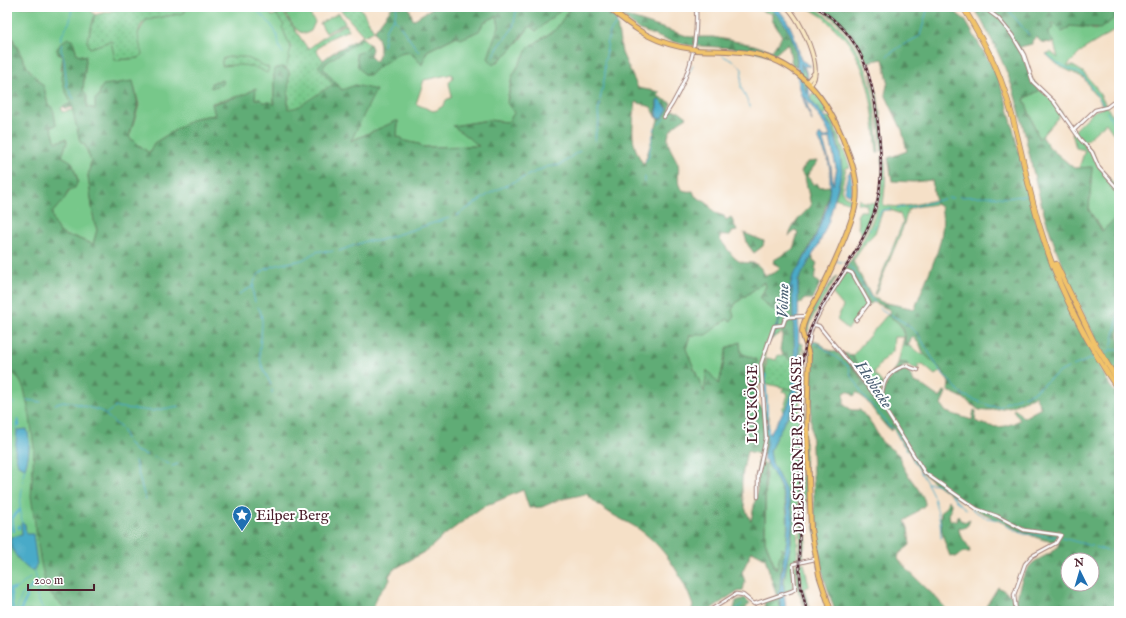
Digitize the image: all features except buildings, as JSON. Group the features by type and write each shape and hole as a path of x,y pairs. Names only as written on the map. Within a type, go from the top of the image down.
{"highway":[{"path":"964,7 985,40 1000,74 1013,112 1042,231 1090,344 1119,391"},
{"path":"1072,303 1119,383"}],"main road":[{"name":"DELSTERNER STRASSE","path":"609,7 632,27 661,43 695,50 755,54 780,63 810,83 826,103 838,124 854,168 857,188 855,208 807,316 802,332 809,355 807,429 810,517 815,559 821,583 831,611"}],"street":[{"path":"664,117 692,63 696,39 696,7"},
{"path":"787,7 796,16 805,31 815,69 810,83"},
{"path":"983,7 998,18 1012,35 1022,52 1031,79 1038,88 1054,102 1092,152 1100,168 1119,190"},
{"path":"1074,130 1095,110 1107,107 1119,98"},
{"path":"806,346 810,341 811,331 830,294 847,271 852,273 869,303 856,320"},
{"name":"LÜCKÖGE","path":"758,497 758,475 766,438 761,364 768,338 775,326 783,325 786,317 807,316"},
{"path":"815,325 819,326 879,400 919,466 933,480 946,486 972,506 997,516 1024,530 1061,535 1056,543 1032,556 1025,564 1014,595 1016,611"},
{"path":"879,400 881,398 887,377 894,371 906,366 918,370"},
{"path":"709,611 736,594 743,595 753,604 789,592 795,589 793,564 815,559"}],"green space":[{"path":"7,7 11,7 9,23 7,25"},
{"path":"11,7 88,7 95,15 87,41 90,48 111,41 116,60 139,58 137,35 146,20 184,13 187,7 266,7 272,16 276,14 284,25 284,31 291,50 291,55 286,69 282,67 274,69 274,105 263,102 260,99 255,99 255,88 246,94 212,103 215,115 195,118 154,143 149,153 129,137 139,105 133,82 100,92 99,97 95,102 96,109 87,107 83,90 86,60 77,54 73,41 62,42 57,49 58,54 63,56 61,69 71,103 61,108 62,112 74,111 80,142 85,145 91,161 88,176 94,221 97,230 93,244 76,237 63,235 54,223 52,213 78,181 73,167 62,156 67,142 65,139 56,143 51,127 56,125 52,110 48,106 44,87 27,67 9,31 7,25 9,23"},
{"path":"126,7 187,7 184,13 146,20 142,24 138,32 142,55 139,58 115,60 111,41 90,48 87,41 95,15"},
{"path":"285,7 305,7 315,22 311,31 302,33 295,28 285,12"},
{"path":"338,7 360,7 374,31 364,36"},
{"path":"392,7 409,7 413,20 434,7 564,7 536,31 530,26 510,51 493,65 488,58 499,27 497,16 484,22 479,31 461,39 457,36 427,51 422,65 408,52 402,52 383,64 370,75 365,75 358,67 356,54 363,51 370,44 372,49 370,56 376,62 380,46 374,31"},
{"path":"564,7 571,7 556,29 528,48 512,77 507,100 515,113 508,122 488,120 454,126 480,146 423,147 419,144 405,141 402,138 397,139 398,121 350,141 359,122 342,90 323,68 325,64 335,55 363,38 369,44 363,51 356,54 357,60 370,75 382,63 398,53 408,52 414,56 424,58 427,51 457,36 473,34 484,22 497,16 499,27 491,46 497,63 520,40 530,26 536,31","holes":["452,74 453,77 449,83 452,97 446,100 444,105 433,111 416,104 424,80"]},
{"path":"571,7 605,7 616,19 622,53 638,88 660,92 658,96 671,103 670,110 679,111 687,117 673,128 668,137 670,148 679,168 679,186 686,191 693,191 695,196 707,203 715,213 724,216 726,220 731,217 737,231 732,232 731,235 720,236 720,240 736,259 758,265 765,275 776,272 780,267 773,263 774,260 793,249 798,233 796,230 789,236 791,231 798,220 811,206 805,178 801,172 807,162 818,161 807,176 814,185 817,183 819,187 830,186 830,191 819,228 800,266 793,275 791,285 793,293 795,363 784,356 780,350 786,311 779,308 774,311 760,299 766,286 764,282 736,303 732,310 734,317 731,321 727,319 706,335 690,335 686,349 704,392 707,370 719,384 727,348 740,342 741,353 757,360 754,382 758,385 756,402 769,416 768,441 764,455 747,451 743,469 742,495 751,521 757,491 758,458 765,464 765,541 776,570 782,548 785,552 781,570 780,606 777,601 765,608 764,601 777,597 765,558 752,551 742,572 745,582 743,590 733,594 708,611 691,611 693,606 685,586 674,566 660,548 640,530 614,516 586,494 558,500 542,507 529,508 523,490 481,508 442,537 429,549 393,570 389,576 390,580 376,598 374,611 68,611 51,595 46,586 40,559 31,496 34,449 30,417 24,389 19,379 7,367 7,25 11,37 27,67 44,87 48,105 51,106 54,112 56,125 51,127 56,142 66,139 67,142 62,156 72,162 78,181 75,188 69,190 65,198 52,213 54,223 60,232 66,236 74,237 93,244 97,230 94,221 88,176 91,161 85,145 80,142 72,107 65,109 64,107 71,103 62,79 63,56 58,54 57,49 62,42 68,38 73,41 77,54 86,56 83,90 87,96 87,107 95,109 95,99 99,97 100,90 103,85 133,81 138,105 129,137 149,153 154,143 195,118 215,115 212,104 246,94 256,88 255,99 260,99 263,102 271,102 274,105 274,69 282,67 289,71 288,108 297,106 306,98 314,72 322,61 362,36 363,38 326,63 323,68 342,90 355,85 376,90 351,141 398,121 397,138 400,137 405,141 419,144 423,147 479,146 453,126 488,120 508,122 514,113 507,103 512,77 528,48 556,29","holes":["636,102 651,107 658,120 644,165 636,149 633,135 633,119","657,102 666,106 668,109 663,117 659,119 656,114"]},
{"path":"751,7 768,7 775,12 772,14"},
{"path":"807,7 814,8 823,13 845,34 856,49 864,64 870,81 873,98 879,153 877,153 869,92 860,64 844,37 823,17"},
{"path":"817,7 949,7 965,20 996,73 1007,104 1036,221 1083,335 1110,386 1119,397 1119,611 991,611 985,608 998,587 1017,599 1024,574 1032,564 1055,550 1059,542 1043,540 1009,526 945,490 928,477 915,464 910,451 902,444 892,425 891,431 864,398 857,392 854,396 848,391 844,393 844,405 852,410 860,410 872,424 882,442 899,455 904,469 922,495 925,505 905,521 908,528 910,545 899,554 898,559 948,611 835,611 824,578 815,531 811,419 811,341 818,342 828,350 838,352 845,358 879,401 882,399 885,388 898,363 907,363 907,366 901,367 909,373 914,382 920,384 940,398 944,391 946,392 941,405 946,412 972,420 974,410 976,411 975,421 993,427 998,427 1020,420 1013,410 1016,409 1023,418 1041,408 1035,396 1013,406 992,410 979,410 963,398 948,391 949,383 942,370 923,353 920,345 912,336 908,346 904,346 904,331 897,321 888,316 890,310 873,302 870,305 851,273 848,272 844,274 844,271 851,260 853,261 871,296 882,302 915,309 935,259 942,233 943,220 941,207 936,204 932,180 914,182 892,181 888,158 907,151 902,130 885,94 888,81 883,59 867,62 852,38 832,18"},
{"path":"974,7 1119,7 1119,15 1100,29 1069,26 1068,29 1062,32 1053,23 1051,24 1053,28 1047,32 1054,43 1041,42 1036,37 1032,41 1032,44 1020,47 1030,77 1040,90 1024,99 1039,139 1042,136 1050,148 1074,168 1092,167 1089,210 1102,231 1119,215 1119,377 1109,363 1097,341 1062,264 1042,206 1013,89 1000,57"},
{"path":"281,9 308,49 328,34 346,24 349,30 330,38 316,50 324,61 318,66 333,84 298,107 288,109 289,71 286,69 291,48 282,27 284,25 276,14"},
{"path":"775,12 785,24 792,38 797,60 796,68 792,64 788,43 773,56 747,49 687,45 664,39 638,29 619,14 690,37 713,37 754,45 772,51 782,36 772,20 772,14"},
{"path":"339,13 345,23 326,33 320,23"},
{"path":"1119,15 1119,28 1084,49 1067,66 1073,66 1083,72 1095,86 1111,114 1119,122 1119,129 1113,133 1106,123 1083,143 1092,152 1097,164 1119,190 1119,215 1103,231 1089,210 1092,167 1079,168 1085,150 1076,148 1072,133 1094,111 1103,108 1099,98 1093,93 1084,78 1059,66 1046,54 1051,52 1058,58 1054,43 1046,32 1053,23 1062,32 1069,26 1081,26 1095,30"},
{"path":"228,57 245,57 269,68 267,73 245,65 222,66 222,59"},
{"path":"801,62 807,77 807,94 802,81"},
{"path":"870,72 877,92 885,149 882,152 877,103"},
{"path":"222,80 223,84 211,88 211,83"},
{"path":"1040,90 1052,100 1062,113 1039,139 1024,99"},
{"path":"816,93 828,111 824,116 810,99 812,94"},
{"path":"831,116 850,167 846,168 841,191 845,196 850,198 850,203 835,198 840,178 841,157 836,136 826,118"},
{"path":"882,155 884,158 886,171 883,205 902,206 935,200 936,204 915,207 908,210 902,230 875,295 874,294 903,222 900,214 891,210 883,210 875,233 866,242 853,261 851,260 866,235 876,210 882,184"},
{"path":"859,199 863,202 876,203 863,235 858,228 859,222 857,216 860,211 866,211 867,205 858,203"},
{"path":"744,233 764,241 763,246 754,253 748,245"},
{"path":"811,257 813,257 813,261 817,263 815,269 817,270 814,279 820,283 813,299 805,299 797,306 799,277"},
{"path":"848,272 851,273 869,303 848,329 837,320 843,306 832,293 844,274"},
{"path":"837,276 814,315 805,338 805,331 810,314 826,289"},
{"path":"764,282 766,286 760,299 768,307 786,310 783,332 764,344 764,383 758,385 754,382 757,360 741,353 740,342 727,348 719,384 707,371 704,393 686,349 690,335 702,334 734,317 732,310 736,303"},
{"path":"887,315 896,321 902,328 905,341 904,346 910,346 923,355 926,354 942,370 935,375 923,365 916,365 919,368 918,370 902,362 898,363 904,337 894,337 893,351 883,360 874,373 883,384 880,385 878,392 873,383 854,360 853,355"},
{"path":"799,343 803,344 800,375"},
{"path":"805,349 807,523 806,541 803,552 804,560 800,561"},
{"path":"842,353 853,355 854,360 873,383 878,392 880,385 883,384 879,399"},
{"path":"778,355 784,356 795,363 793,390 764,383 767,358 776,360"},
{"path":"7,361 21,372 86,611 7,611 7,449 10,436 11,409 7,403"},
{"path":"800,382 797,561 795,561 791,566 792,589 784,593 784,582 792,538 793,517 789,500 772,463 770,452 774,439 793,408 798,394"},
{"path":"784,388 793,390 789,403 783,412 782,408 785,405 788,394 782,391"},
{"path":"7,404 10,410 7,446"},
{"path":"766,461 778,483 787,512 786,548 785,552 782,548 777,571 765,541"},
{"path":"948,500 951,503 951,511 949,514 950,520 957,521 958,515 960,520 966,522 970,520 968,525 964,528 959,527 959,531 968,545 970,552 963,552 956,557 950,556 941,528 941,511 946,507"},
{"path":"800,563 804,563 809,586 804,589 810,611 805,602 802,589 803,583 801,583"},
{"path":"797,564 801,594 806,611 798,590 794,566"},
{"path":"745,598 750,603 743,611 731,611 734,609 736,601"},
{"path":"778,601 782,611 766,611 765,608"}],"water":[{"path":"768,7 776,7 786,19 795,38 801,60 811,66 804,66 808,77 810,99 833,129 840,154 842,172 829,220 820,242 798,281 799,364 796,401 770,451 772,463 787,493 793,516 790,548 783,580 786,611 782,611 778,592 780,590 781,572 788,527 786,503 774,474 766,461 763,459 768,436 788,405 792,393 795,363 792,287 776,331 769,343 785,305 793,275 800,266 815,238 827,207 830,186 830,170 828,160 818,137 820,134 823,138 830,136 825,125 804,95 812,121 802,96 798,80 797,59 794,44 784,23","holes":["801,63 807,77 807,94 802,81","830,138 837,168 833,185 831,167 823,140"]},
{"path":"659,100 668,109 663,117 659,119 657,117 657,101"},
{"path":"851,171 853,193 850,195 844,191 848,174"},
{"path":"27,429 29,449 25,468 18,465 15,453 17,430"},
{"path":"21,523 25,524 26,534 33,534 37,564 34,570 30,570 23,564 16,556 11,546 11,537 22,535"}],"waterway":[{"path":"72,7 70,21 62,35 61,49 64,59 67,87 74,99"},
{"path":"253,7 268,21 273,28 277,35 280,49 283,53"},
{"path":"397,7 394,18 419,52"},
{"path":"493,57 499,46 513,28 517,7"},
{"path":"696,49 699,29 699,7"},
{"path":"887,56 901,46 920,36 928,7"},
{"path":"1006,7 1029,35"},
{"path":"383,46 386,28 394,18"},
{"path":"600,100 605,75 604,63 608,39 610,32 617,22"},
{"path":"1047,54 1057,63 1083,75 1104,106"},
{"path":"723,56 735,62 742,69 741,87 750,107"},
{"path":"686,78 693,65"},
{"path":"595,141 599,121 598,112 600,103"},
{"path":"1107,112 1116,127"},
{"path":"659,124 664,118"},
{"path":"654,131 655,127"},
{"path":"645,161 648,158 653,134"},
{"path":"456,216 492,192 546,167 561,164 580,151"},
{"path":"645,176 645,182"},
{"path":"959,197 991,196 1007,198 1029,195"},
{"path":"948,198 954,198"},
{"path":"897,208 912,207 944,199"},
{"path":"874,228 881,211 890,209"},
{"path":"339,251 366,241 377,241 449,218"},
{"path":"255,302 253,291 254,282 263,271 279,264 301,260 320,251 333,251"},
{"path":"836,261 845,263"},
{"path":"848,265 854,271 875,303"},
{"path":"239,294 254,286"},
{"path":"258,307 262,318 260,350 261,360 271,385"},
{"path":"879,308 905,323 918,334 940,371 963,395 990,406 1000,407 1005,403 1036,391 1058,373 1068,368"},
{"path":"1111,349 1119,313"},
{"name":"Hebbecke","path":"811,342 816,343 826,349 844,364 849,366 851,376 858,385 862,394 884,419 888,426 894,429 907,450"},
{"path":"1104,355 1110,350 1119,350"},
{"path":"1073,366 1095,357"},
{"path":"765,375 768,437"},
{"path":"7,397 14,404"},
{"path":"26,400 41,402"},
{"path":"55,404 63,401 70,402 101,411 122,429 127,441 135,451 147,455"},
{"path":"106,414 115,407 152,411 179,406"},
{"path":"18,420 19,426"},
{"path":"17,423 17,429"},
{"name":"Hebbecke","path":"909,452 927,483 937,484 948,491"},
{"path":"154,457 169,464"},
{"path":"135,461 146,500"},
{"path":"172,466 178,464"},
{"path":"23,476 25,468"},
{"path":"22,524 20,507 23,480"},
{"path":"927,483 933,495"},
{"name":"Hebbecke","path":"951,494 956,501 966,509"},
{"path":"934,498 940,521 941,538"},
{"name":"Hebbecke","path":"971,509 987,518 1000,520 1010,528 1024,534 1058,537"},
{"path":"14,531 12,518 20,510"},
{"name":"Hebbecke","path":"1062,538 1092,546"},
{"name":"Hebbecke","path":"1096,547 1107,551"},
{"name":"Hebbecke","path":"1111,551 1117,551 1119,554"},
{"path":"34,570 37,581 37,597 43,609"},
{"path":"14,589 30,578"},
{"path":"16,611 22,595 36,583"},
{"path":"30,589 33,585"},
{"path":"13,611 10,589 14,589"},
{"path":"26,599 27,593"},
{"path":"20,611 25,601"},
{"path":"734,611 742,604"}],"railway":[{"path":"807,611 801,587 799,564 802,367 805,346 811,327 820,309 851,259 870,223 877,201 881,168 879,134 874,96 864,62 856,46 846,32 833,19 816,7"}],"place":[{"name":"Eilper Berg","path":"242,532"}],"water label":[{"name":"Volme","path":"784,301"}]}
